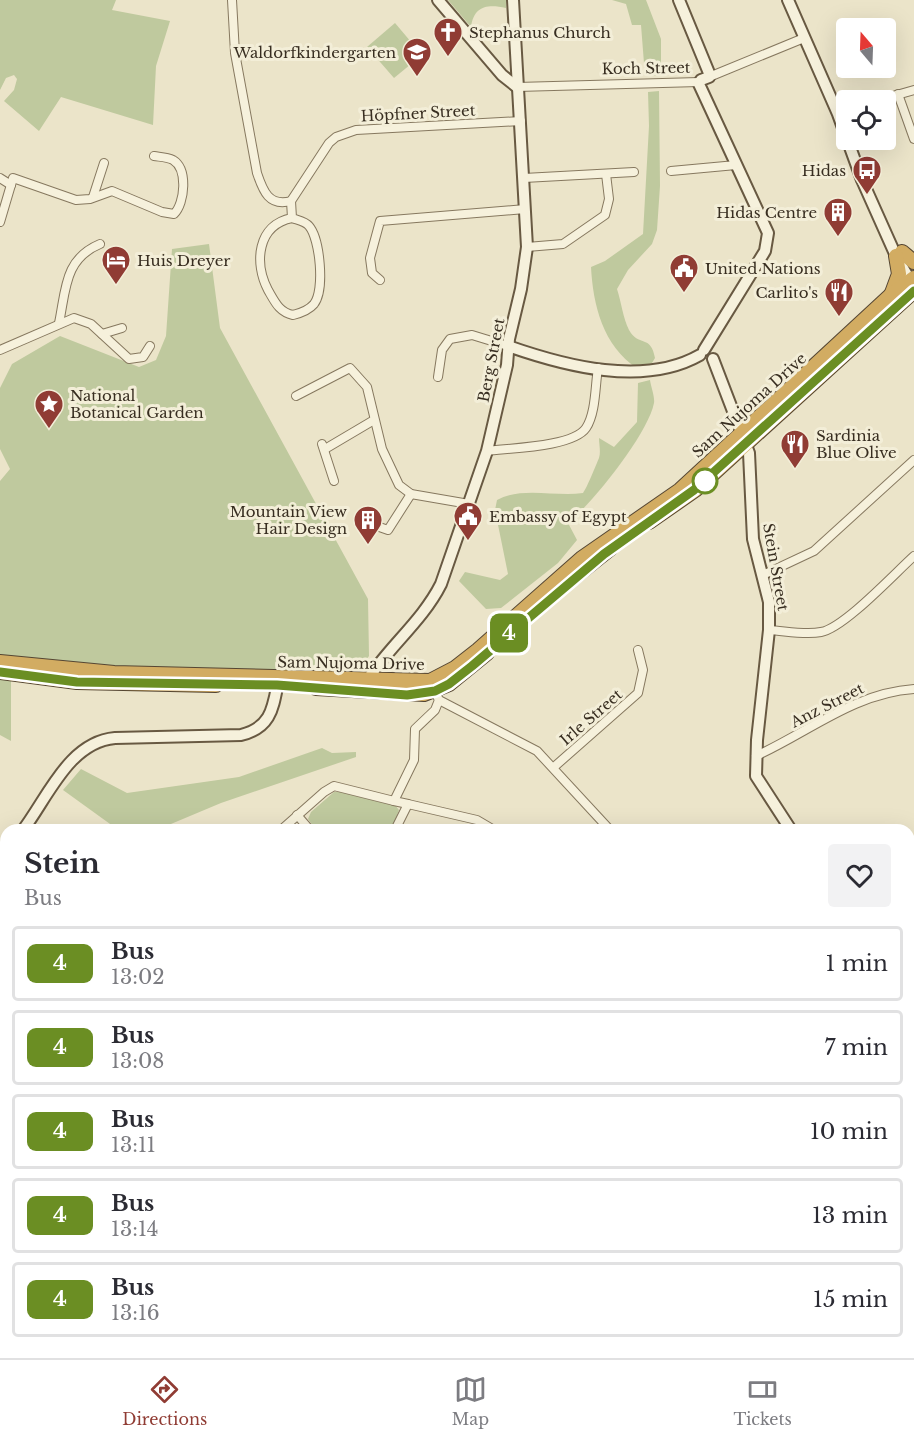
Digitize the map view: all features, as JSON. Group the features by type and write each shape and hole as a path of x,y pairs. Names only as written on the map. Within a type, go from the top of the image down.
{"highway":[{"path":"891,295 899,274 899,254 914,262"},
{"name":"Sam Nujoma Drive","path":"0,662 114,673 363,685 407,695 435,691 449,684 472,666 604,554 685,498 891,295 913,282"},
{"name":"Sam Nujoma Drive","path":"744,439 913,282"},
{"name":"Sam Nujoma Drive","path":"0,672 77,682 278,681"}],"street":[{"path":"232,0 235,53 257,173 262,188 269,198 279,204 291,201 292,218"},
{"path":"438,0 502,75 517,87"},
{"name":"Berg Street","path":"363,685 436,594 487,450 507,365 508,346 527,247 513,0"},
{"path":"679,0 710,77"},
{"path":"788,0 836,104"},
{"name":"Koch Street","path":"517,87 699,82 804,38"},
{"path":"438,377 442,350 450,339 472,335 598,368 644,373 706,356 714,335 768,242 765,222 736,165 699,82"},
{"path":"914,90 898,94 914,139"},
{"name":"Höpfner Street","path":"291,201 336,136 356,130 521,121"},
{"path":"850,150 913,282"},
{"path":"855,150 899,254"},
{"path":"0,222 13,178 76,200 112,191 162,212 174,214 181,202 183,188 178,165 174,161 154,156"},
{"path":"93,197 104,163"},
{"path":"671,171 736,165"},
{"path":"524,178 633,172"},
{"path":"527,247 564,244 605,215 609,199 606,174"},
{"path":"0,178 11,185"},
{"path":"279,204 281,220 261,249 260,276 276,305 282,311 293,315 315,303 319,296 320,274 315,236 309,225 292,218 281,220"},
{"path":"380,280 372,273 370,258 376,228 381,220 525,208"},
{"path":"59,323 67,280 78,257 100,244"},
{"path":"0,350 59,323 79,318 102,334 129,359 143,357 150,346"},
{"path":"102,334 122,328"},
{"name":"Stein Street","path":"706,356 719,376 744,439 750,464 753,538 769,602 770,630 756,756 758,781 787,824"},
{"path":"296,396 349,368 367,387 382,448 395,480 411,494 469,504"},
{"path":"487,450 556,442 580,434 590,420 598,368"},
{"path":"334,481 324,447 374,420"},
{"path":"763,575 814,551 914,460"},
{"path":"365,522 388,530 411,494"},
{"path":"770,630 814,632 827,630 845,618 914,556"},
{"name":"Irle Street","path":"554,767 638,693 643,670 638,650"},
{"path":"31,824 73,759 94,743 115,738 241,735 251,732 267,720 278,681"},
{"name":"Anz Street","path":"756,756 859,702 877,695 914,689"},
{"path":"394,801 414,760 415,729 435,710 435,691 523,741 554,767 605,824"},
{"path":"287,824 334,786 477,820 484,824"},
{"path":"398,824 408,804"},
{"path":"297,815 305,824"}],"green space":[{"path":"0,0 116,0 112,10 170,21 156,66 153,125 61,97 39,131 4,101 14,90 17,79 14,75 6,78 0,90"},
{"path":"448,0 506,0 506,8 493,6 482,8 475,15 471,27"},
{"path":"612,0 646,0 661,39 661,75 645,76 641,25 632,25 626,4"},
{"path":"395,23 422,55 394,78 367,47"},
{"path":"659,91 660,186 657,230 652,244 628,270 617,289 629,330 636,338 651,346 655,358 652,363 637,368 616,348 602,324 594,296 591,267 605,261 643,234 649,126 648,92"},
{"path":"209,244 220,328 368,599 369,656 356,673 117,669 0,658 0,481 10,469 0,449 0,388 12,364 60,336 139,367 156,360 166,336 172,249"},
{"path":"650,380 654,403 641,432 618,468 591,501 568,523 577,540 558,563 501,608 486,609 459,581 465,572 500,580 508,574 495,510 497,500 528,493 583,493 599,458 599,438 614,447 637,422 638,383"},
{"path":"0,672 11,674 11,741 0,735"},
{"path":"322,748 332,753 356,752 356,757 221,803 171,824 110,824 63,790 81,769 127,793 239,777"},
{"path":"334,792 343,792 395,805 399,810 394,824 312,824 308,819 311,812"}],"bus line":[{"name":"4","path":"0,672 77,682 277,685 407,695 435,691 449,684 472,666 584,569 685,498 914,291"}],"place":[{"name":"Stephanus Church","path":"448,58"},
{"name":"Waldorfkindergarten","path":"417,78"},
{"name":"Hidas","path":"867,196"},
{"name":"Hidas Centre","path":"838,238"},
{"name":"Huis Dreyer","path":"116,286"},
{"name":"United Nations","path":"684,294"},
{"name":"Carlito's","path":"839,318"},
{"name":"National Botanical Garden","path":"49,430"},
{"name":"Sardinia Blue Olive","path":"795,470"},
{"name":"Embassy of Egypt","path":"468,542"},
{"name":"Mountain View Hair Design","path":"368,546"}]}
